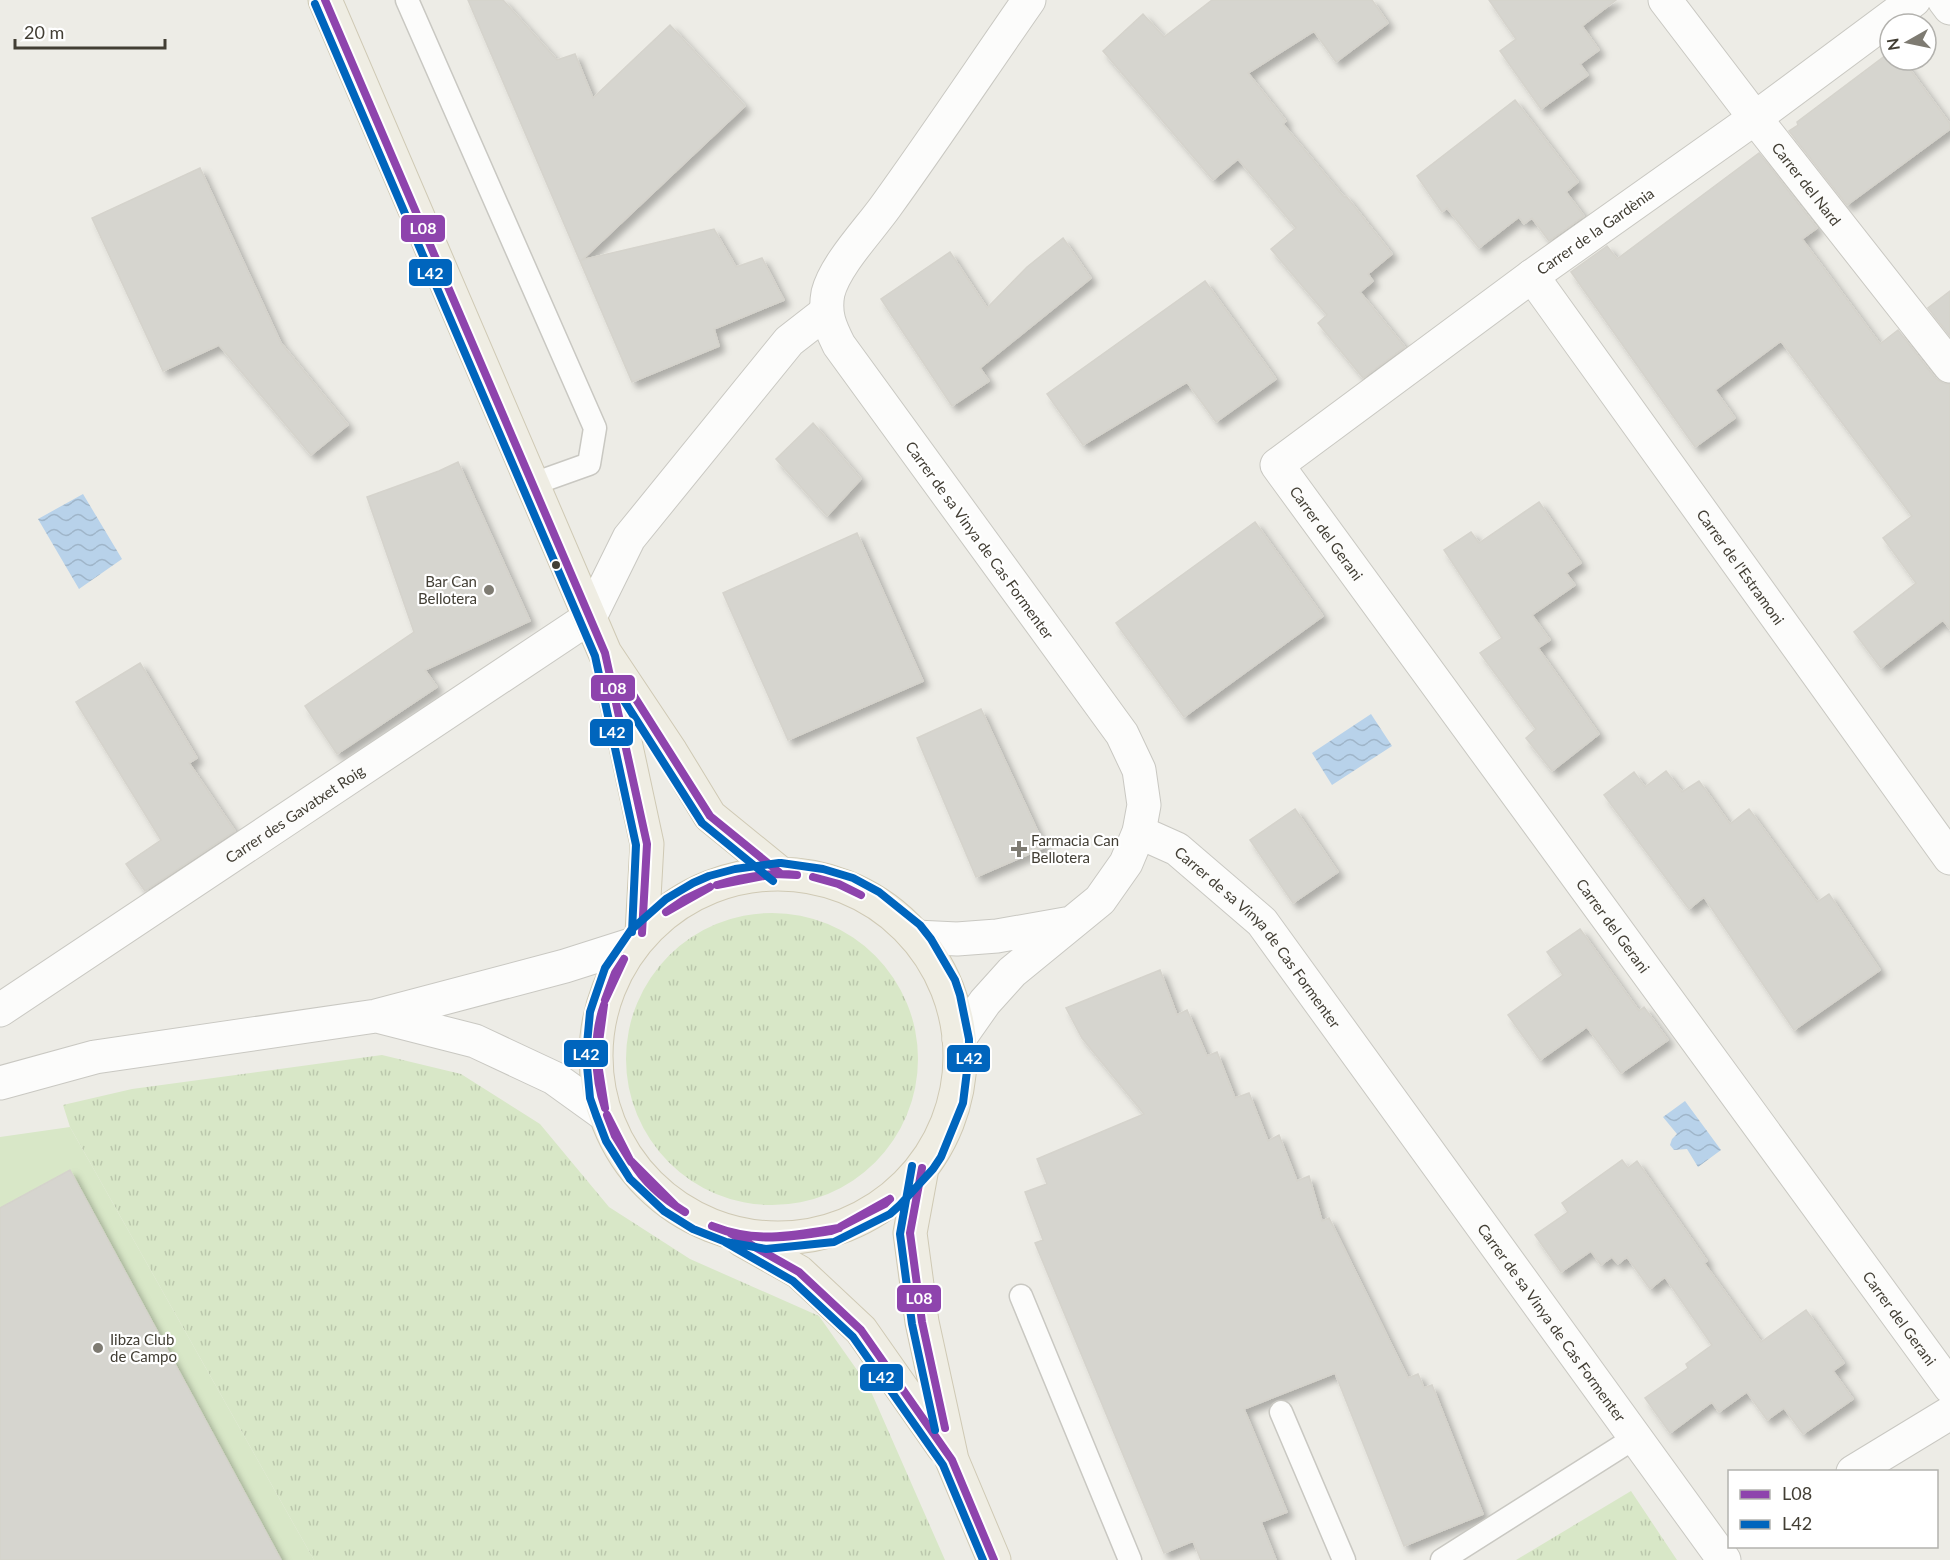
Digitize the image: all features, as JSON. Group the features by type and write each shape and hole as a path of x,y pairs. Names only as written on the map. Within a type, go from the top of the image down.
{"main road":[{"path":"325,0 605,653 647,844 638,939"},
{"path":"605,653 671,752 710,816 780,873"},
{"path":"730,1233 766,1239 801,1238 836,1229 869,1215 898,1194 922,1168 945,1128 958,1085 959,1039 952,1003 938,968 916,938 888,911 855,890 819,878 780,873 742,877 705,889 671,908 638,939 610,983 598,1025 596,1070 604,1114 624,1154 652,1189 689,1216 730,1233 799,1272 861,1330 951,1460"},
{"path":"922,1168 910,1233 922,1322 951,1460 994,1560"}],"street":[{"path":"590,617 629,538 789,341 825,313 829,291 844,263 1029,0"},
{"name":"Carrer del Nard","path":"1665,0 1950,366"},
{"name":"Carrer de la Gardènia","path":"1277,465 1532,276 1755,118 1914,0"},
{"path":"1944,0 1950,8"},
{"name":"Carrer de l'Estramoni","path":"1532,276 1950,858"},
{"name":"Carrer de sa Vinya de Cas Formenter","path":"825,313 839,345 870,390 1122,734 1139,770 1144,804 1140,832 1177,849 1262,922 1636,1437 1724,1552"},
{"name":"Carrer del Gerani","path":"1277,465 1950,1387"},
{"name":"Carrer des Gavatxet Roig","path":"0,1010 590,617"},
{"path":"959,1039 985,1002 1012,972 1100,900 1126,863 1140,832"},
{"path":"916,938 957,939 998,936 1073,922"},
{"path":"0,1083 95,1057 376,1016 565,966 638,939"},
{"path":"376,1016 475,1041 554,1078 604,1114"},
{"path":"1856,1470 1950,1413"}],"lane":[{"path":"407,0 595,428 589,464 533,484"},
{"path":"1021,1296 1130,1560"},
{"path":"1281,1412 1344,1560"},
{"path":"1442,1560 1636,1437"}],"green space":[{"path":"758,913 786,913 815,919 841,930 876,955 894,978 907,1003 916,1030 918,1059 916,1088 907,1115 894,1140 876,1163 853,1181 815,1199 786,1205 758,1205 729,1199 703,1188 668,1163 650,1140 632,1102 626,1073 626,1045 632,1016 643,990 668,955 691,937 729,919"},
{"path":"382,1055 461,1074 540,1124 609,1207 690,1259 819,1316 869,1387 945,1560 314,1560 70,1127 63,1105 132,1089"},
{"name":"Iibza Club de Campo","path":"70,1127 314,1560 0,1560 0,1137"},
{"path":"1631,1491 1677,1560 1516,1560"}],"water":[{"path":"83,494 122,559 79,589 38,519"},
{"path":"1371,714 1392,746 1332,785 1312,753"},
{"path":"1685,1101 1721,1150 1698,1167 1687,1149 1674,1150 1670,1145 1677,1134 1663,1117"}],"building":[{"path":"468,0 503,0 557,60 575,54 593,98 670,25 745,106 582,260 714,229 736,267 762,258 784,300 714,329 719,346 632,382"},
{"path":"1212,0 1372,0 1388,23 1336,62 1314,31 1248,73 1286,121 1283,124 1344,197 1346,196 1392,254 1368,274 1373,281 1360,292 1405,347 1363,378 1318,323 1327,315 1271,249 1296,228 1238,159 1213,180 1103,51 1143,14 1164,37"},
{"path":"1489,0 1616,0 1582,26 1599,50 1580,64 1588,75 1541,109 1500,51 1516,39"},
{"path":"1878,61 1878,72 1912,72 1950,124 1950,129 1847,205 1789,131 1798,125 1797,122"},
{"path":"1515,100 1578,182 1566,192 1584,216 1549,241 1532,218 1524,224 1519,217 1479,248 1447,208 1442,212 1417,176"},
{"path":"1759,153 1817,228 1802,239 1880,344 1898,330 1935,378 1950,384 1950,629 1943,620 1881,668 1854,632 1916,583 1883,538 1912,516 1781,341 1715,390 1735,418 1695,447 1571,272 1607,246 1617,259"},
{"path":"200,168 281,343 348,425 311,455 219,345 163,371 92,218"},
{"path":"1063,238 1091,278 980,368 989,381 952,406 881,299 950,252 987,308 1027,267"},
{"path":"1205,281 1276,379 1216,422 1187,382 1083,445 1047,394"},
{"path":"1950,291 1950,336 1928,308"},
{"path":"813,423 861,479 827,516 776,459"},
{"path":"458,462 530,621 425,670 437,687 337,754 305,706 414,632 367,497"},
{"path":"1539,502 1581,563 1566,573 1575,585 1532,615 1550,640 1538,648 1599,734 1552,771 1526,738 1536,729 1480,653 1502,638 1444,550 1471,532 1479,543"},
{"path":"1255,522 1323,616 1184,717 1116,623"},
{"path":"857,533 923,681 788,740 723,593"},
{"path":"140,663 197,758 189,763 235,831 145,891 126,864 161,840 76,702"},
{"path":"981,709 1045,847 976,877 917,738"},
{"path":"1666,771 1682,792 1699,781 1730,824 1749,809 1817,902 1829,894 1880,970 1794,1030 1704,897 1689,909 1604,795 1634,772 1645,787"},
{"path":"1295,809 1338,872 1293,903 1250,840"},
{"path":"1580,929 1639,1011 1644,1007 1668,1040 1621,1073 1587,1027 1540,1060 1508,1015 1563,975 1547,952"},
{"path":"1160,970 1177,1015 1187,1010 1207,1056 1217,1052 1235,1098 1249,1093 1268,1141 1279,1135 1297,1181 1309,1176 1322,1221 1329,1218 1408,1378 1418,1374 1424,1388 1432,1385 1483,1514 1404,1546 1335,1373 1244,1409 1287,1512 1261,1522 1276,1560 1201,1560 1193,1541 1164,1553 1035,1243 1043,1240 1025,1192 1047,1184 1037,1159 1144,1114 1082,1038 1066,1008"},
{"path":"1622,1160 1628,1168 1637,1161 1707,1261 1704,1263 1761,1342 1806,1310 1844,1363 1833,1371 1853,1399 1803,1434 1784,1408 1767,1420 1747,1392 1719,1412 1712,1402 1670,1433 1645,1398 1688,1368 1686,1364 1712,1345 1665,1277 1650,1289 1627,1257 1618,1264 1612,1257 1601,1265 1591,1251 1561,1272 1535,1235 1568,1212 1562,1203"},
{"name":"Iibza Club de Campo","path":"70,1170 281,1560 0,1560 0,1208"}],"transit line":[{"name":"L08","path":"325,0 605,653 647,844 642,933"},
{"name":"L42","path":"315,4 595,656 636,845 632,932"},
{"name":"L08","path":"632,693 710,816 780,873"},
{"name":"L42","path":"623,699 702,823 773,881"},
{"name":"L42","path":"779,863 735,869 693,883 666,899 631,930 605,968 590,1012 586,1055 590,1098 596,1115 606,1141 630,1179 664,1211 693,1229 726,1242 766,1249 834,1242 890,1214 900,1205 941,1157 963,1103 969,1055 969,1039 955,980 920,925 879,892 853,878 823,869 781,863"},
{"name":"L08","path":"717,885 774,874 797,875"},
{"name":"L08","path":"717,885 756,876 797,875"},
{"name":"L08","path":"813,877 839,884 861,895"},
{"name":"L08","path":"813,877 838,884 861,895"},
{"name":"L08","path":"666,912 685,899 710,887"},
{"name":"L08","path":"666,912 710,887"},
{"name":"L08","path":"605,1000 615,973 624,959"},
{"name":"L08","path":"605,1000 624,959"},
{"name":"L08","path":"604,1005 597,1057 605,1108"},
{"name":"L08","path":"604,1005 598,1029 596,1056 601,1096 605,1108"},
{"name":"L08","path":"607,1115 631,1162"},
{"name":"L08","path":"607,1115 615,1136 631,1162"},
{"name":"L08","path":"632,1162 676,1206 685,1212"},
{"name":"L08","path":"632,1162 655,1190 685,1212"},
{"name":"L42","path":"912,1166 900,1234 912,1324 935,1430"},
{"name":"L08","path":"922,1168 910,1233 922,1322 945,1428"},
{"name":"L08","path":"840,1227 890,1199"},
{"name":"L08","path":"840,1227 885,1204 890,1199"},
{"name":"L08","path":"712,1226 729,1232 760,1236 790,1235 839,1228"},
{"name":"L08","path":"712,1226 728,1232 771,1238 831,1231 839,1228"},
{"name":"L08","path":"730,1233 799,1272 861,1330 952,1460 994,1560"},
{"name":"L42","path":"725,1242 793,1281 853,1337 943,1465 983,1560"}],"place":[{"name":"Bar Can Bellotera","path":"489,590"},
{"name":"Farmacia Can Bellotera","path":"1019,849"},
{"name":"Iibza Club de Campo","path":"98,1348"}]}
